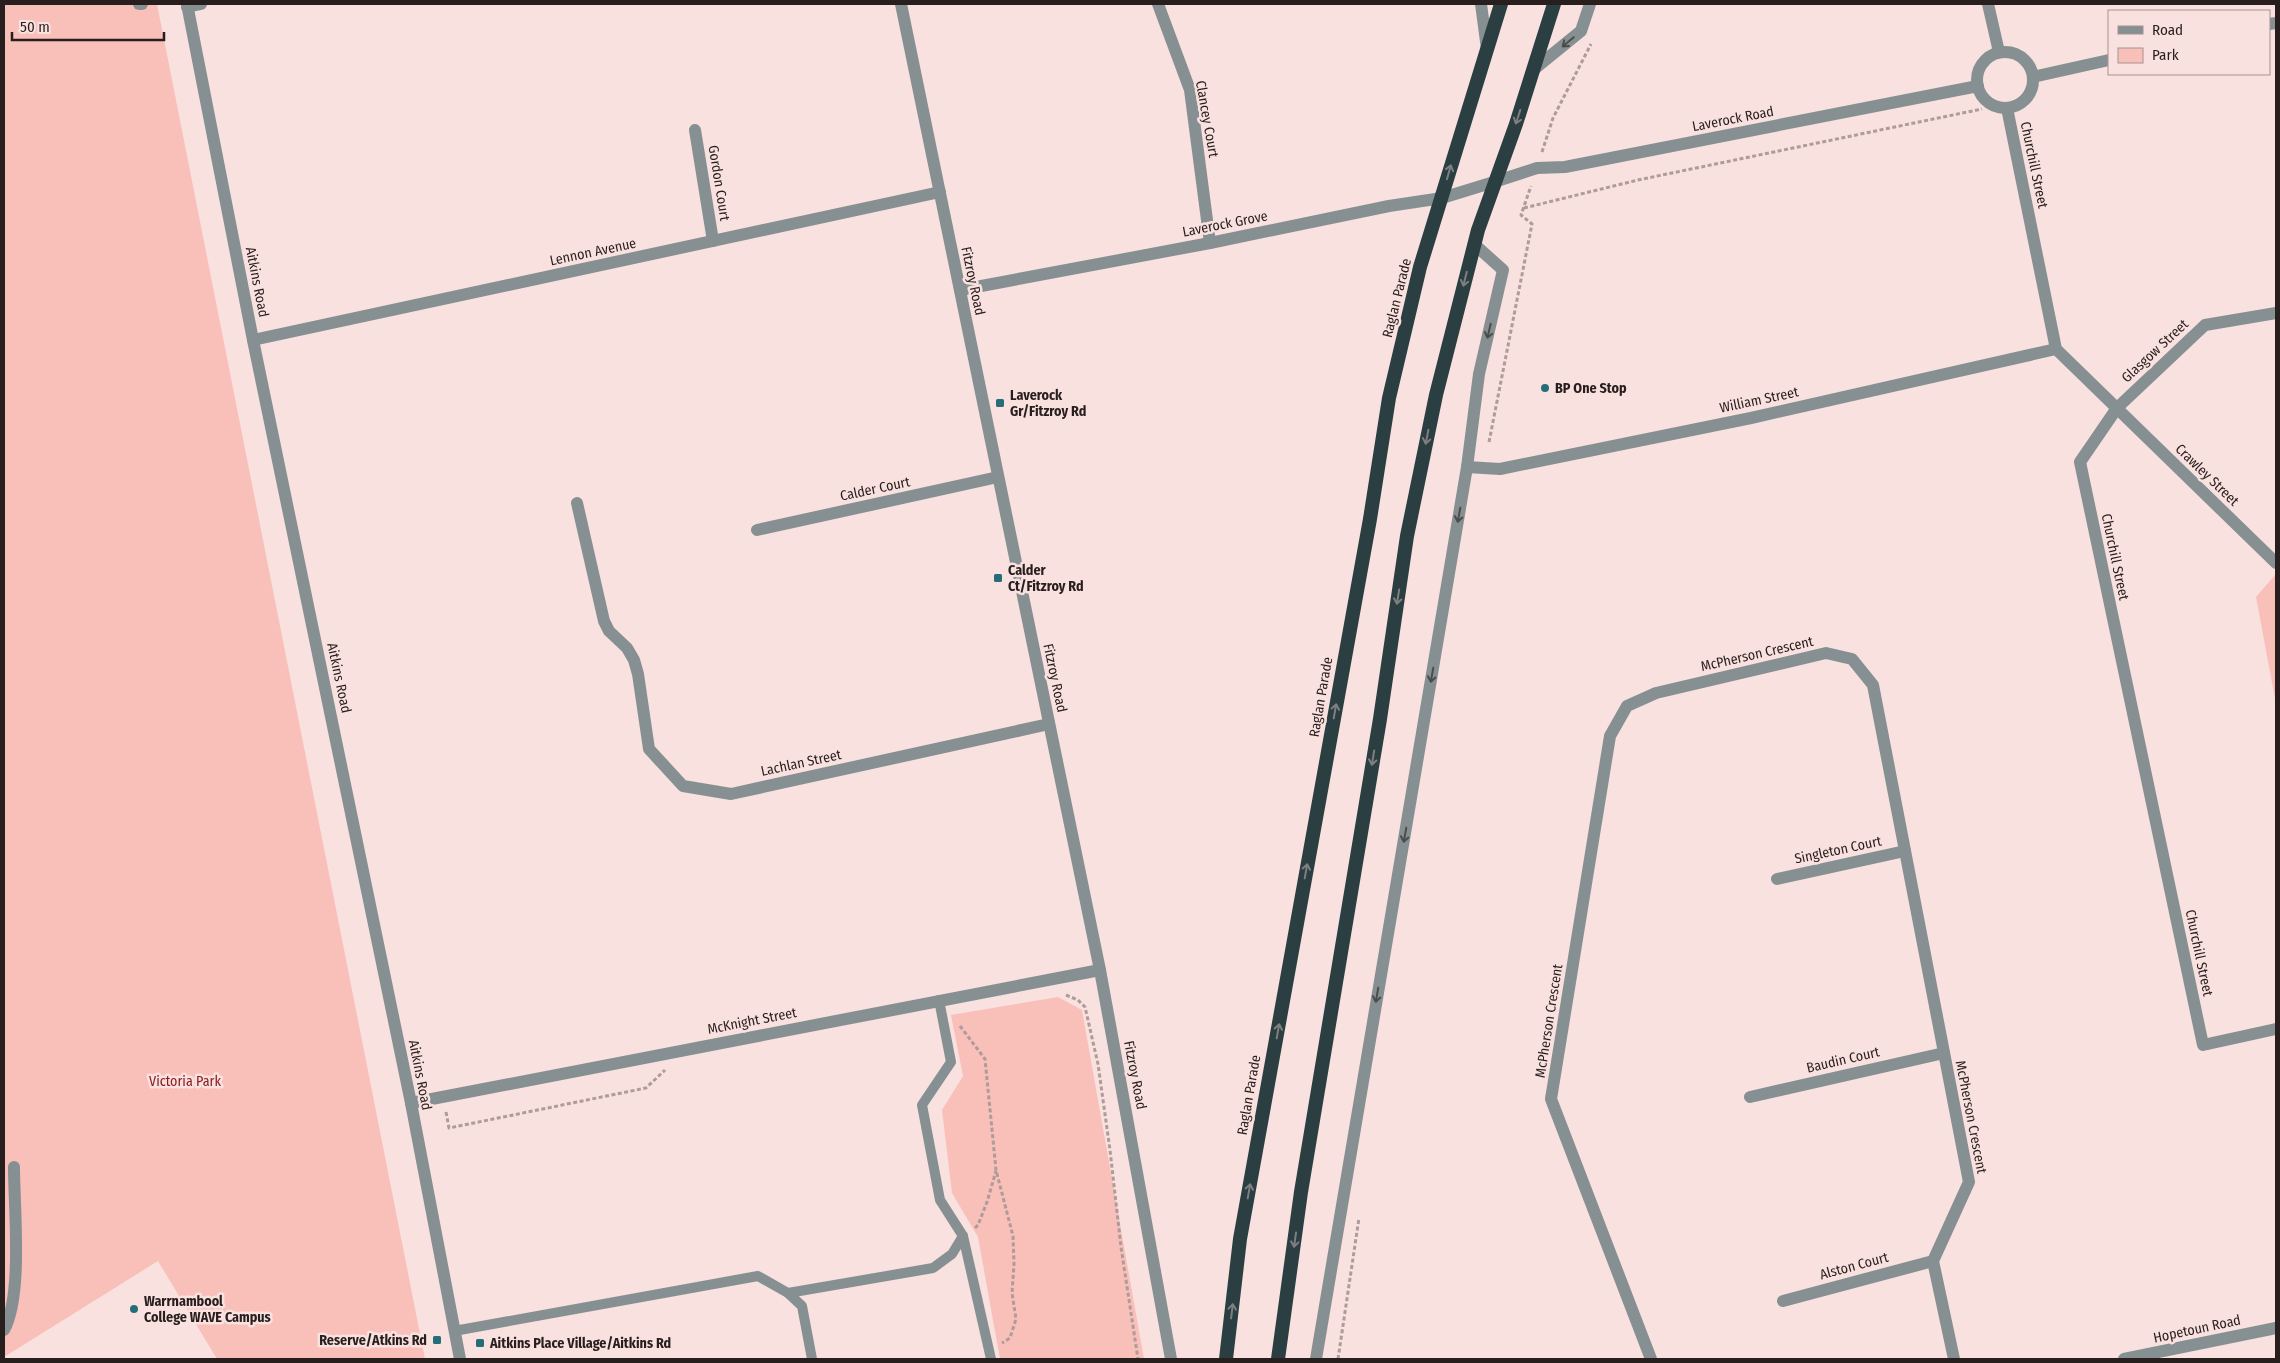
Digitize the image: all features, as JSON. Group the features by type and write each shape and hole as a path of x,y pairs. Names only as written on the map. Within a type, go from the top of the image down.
{"highway":[{"name":"Raglan Parade","path":"1226,1359 1240,1239 1370,519 1389,398 1420,267 1501,4"},
{"path":"1278,1359 1301,1192 1380,719 1407,536 1436,396 1474,244 1554,4"}],"street":[{"path":"187,5 201,4"},
{"name":"Fitzroy Road","path":"901,4 1100,970 1171,1359"},
{"name":"Clancey Court","path":"1158,4 1190,90 1210,243"},
{"name":"Raglan Parade","path":"1481,4 1487,49"},
{"path":"1533,70 1582,31 1590,4"},
{"path":"1988,4 1999,52"},
{"name":"Aitkins Road","path":"187,5 253,340 411,1103 460,1359"},
{"path":"1999,52 2018,54 2031,68 2033,77 2032,88 2027,98 2018,105 2007,108 1997,107 1988,102 1978,86 1978,75 1982,65 1989,57 1999,52"},
{"path":"2033,77 2108,60"},
{"name":"Laverock Road","path":"1494,182 1537,168 1575,166 1978,86"},
{"name":"Churchill Street","path":"2007,108 2056,349"},
{"name":"Gordon Court","path":"695,130 713,241"},
{"name":"Laverock Grove","path":"960,290 1210,243 1389,206 1442,198 1494,182"},
{"name":"Lennon Avenue","path":"253,340 940,192"},
{"path":"1316,1359 1467,467 1479,374 1503,270 1474,244"},
{"name":"Glasgow Street","path":"2117,408 2205,325 2276,313"},
{"path":"2056,349 2117,408"},
{"name":"William Street","path":"1467,467 1500,469 1751,418 2056,349"},
{"name":"Churchill Street","path":"2117,408 2080,462 2203,1045 2276,1029"},
{"name":"Crawley Street","path":"2117,408 2276,563"},
{"name":"Calder Court","path":"758,530 998,477"},
{"name":"Lachlan Street","path":"577,503 604,621 609,630 631,653 638,674 649,749 683,786 731,794 1049,724"},
{"name":"McPherson Crescent","path":"1651,1359 1551,1099 1610,736 1627,706 1656,693 1826,653 1852,659 1873,685 1969,1182 1933,1261"},
{"name":"Singleton Court","path":"1777,879 1905,851"},
{"name":"McKnight Street","path":"411,1103 1100,970"},
{"name":"Baudin Court","path":"1750,1097 1944,1053"},
{"path":"4,1330 10,1318 16,1266 14,1167"},
{"path":"1933,1261 1954,1359"},
{"name":"Alston Court","path":"1783,1301 1933,1261"},
{"name":"Hopetoun Road","path":"2124,1359 2150,1357 2276,1328"}],"lane":[{"path":"939,1000 951,1062 922,1105 940,1200 963,1236 990,1356"},
{"path":"788,1293 933,1268 952,1254 963,1236"},
{"path":"454,1331 758,1276 788,1293 802,1306 812,1359"}],"path":[{"path":"1489,442 1532,224 1522,215 1554,118 1592,43"},
{"path":"1524,208 1638,180 1982,109"},
{"path":"1060,996 1069,994 1078,1000 1085,1007 1089,1020 1110,1150 1121,1247 1138,1359"},
{"path":"942,1017 951,1015 985,1058 996,1170 1013,1236 1012,1293 1016,1319 1010,1338 990,1356"},
{"path":"444,1096 449,1128 646,1088 668,1068"},
{"path":"963,1236 978,1225 996,1170"}],"green space":[{"name":"Victoria Park","path":"4,4 157,4 425,1359 217,1359 158,1261 4,1357"},
{"path":"2276,574 2276,704 2256,597"},
{"path":"1058,997 1082,1010 1144,1359 1000,1359 978,1237 952,1193 942,1110 963,1076 951,1015"}],"place":[{"name":"BP One Stop","path":"1545,388"},
{"name":"Laverock Gr/Fitzroy Rd","path":"1000,403"},
{"name":"Calder Ct/Fitzroy Rd","path":"998,578"},
{"name":"Warrnambool College WAVE Campus","path":"134,1309"},
{"name":"Reserve/Atkins Rd","path":"437,1340"},
{"name":"Aitkins Place Village/Aitkins Rd","path":"480,1343"}]}
